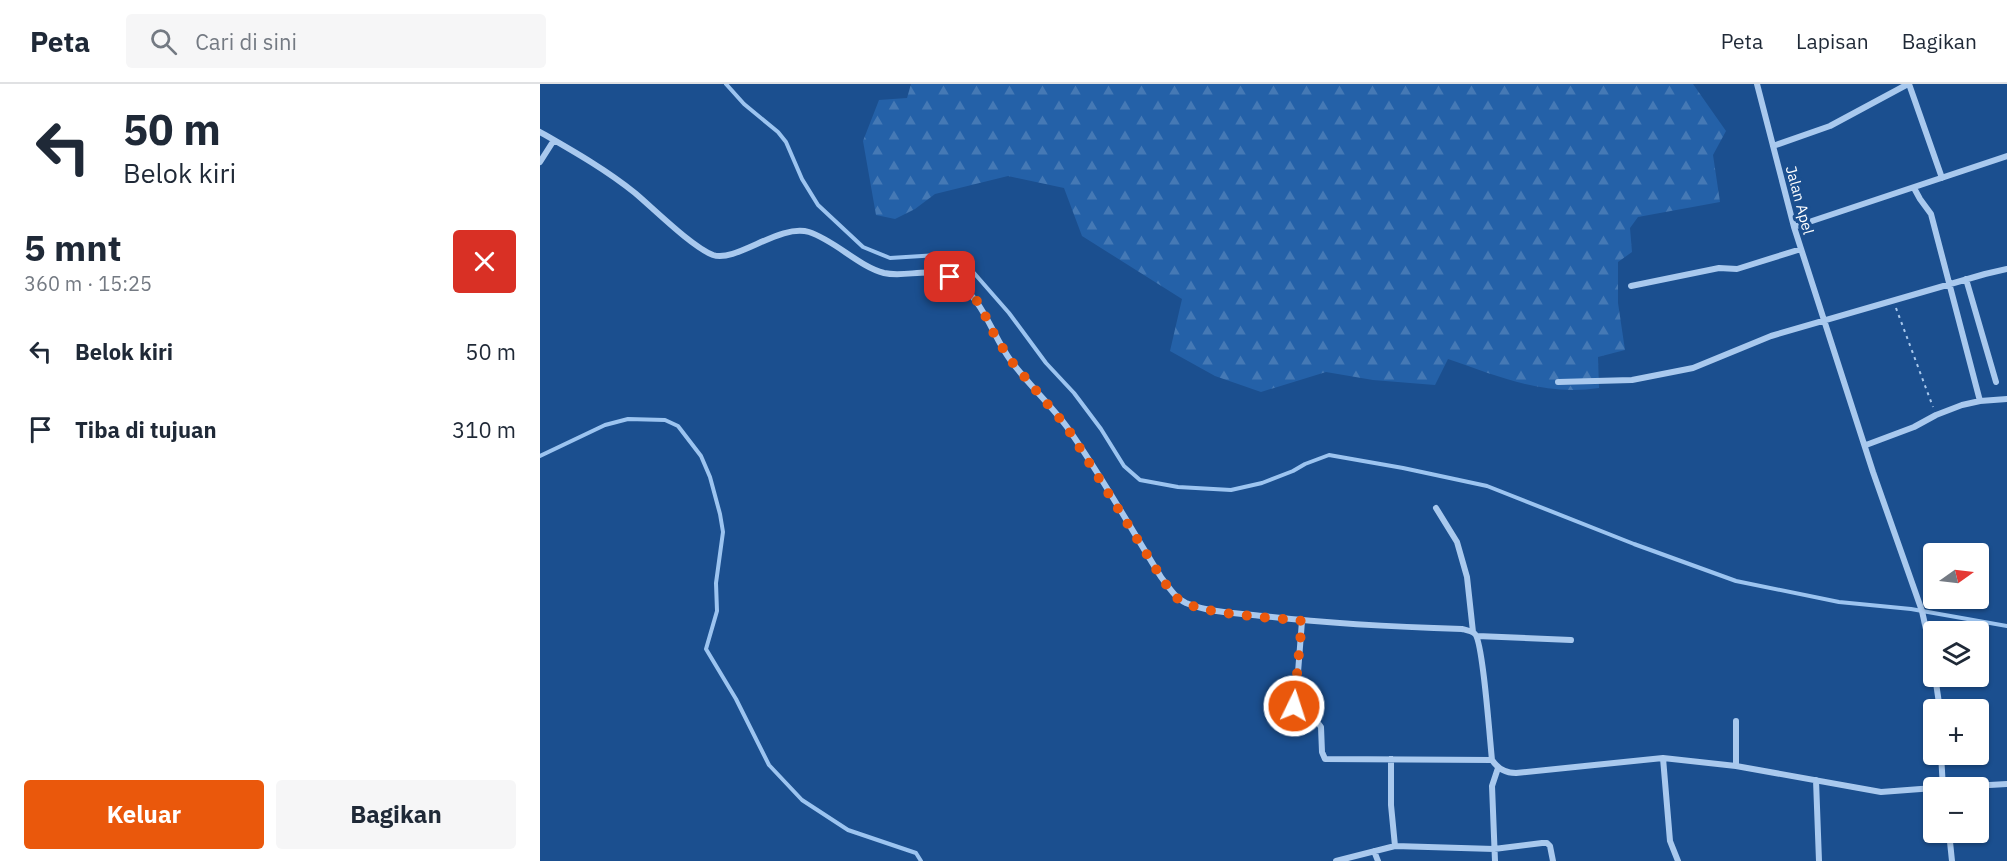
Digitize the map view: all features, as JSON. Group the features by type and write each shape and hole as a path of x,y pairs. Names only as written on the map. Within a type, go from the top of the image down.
{"street":[{"name":"Jalan Apel","path":"1757,84 1794,227 1924,621"},
{"path":"1773,146 1830,126 1908,84 1942,178"},
{"path":"540,132 607,173 693,242 713,254 724,255 780,234 805,231 841,248 883,273 937,273 950,277 979,303 996,338 1012,362 1066,426 1161,577 1177,598 1186,603 1212,610 1302,621 1359,626 1462,629 1475,634 1571,640"},
{"path":"540,162 554,140"},
{"path":"1794,227 2007,156"},
{"path":"1914,188 1930,214 1980,401"},
{"path":"1631,286 1719,268 1737,269 1801,249"},
{"path":"1558,382 1632,380 1693,368 1771,336 2007,269"},
{"path":"1966,279 1996,382"},
{"path":"1866,445 1914,427 1936,415 1980,401 2007,399"},
{"path":"1436,508 1456,542 1467,577 1492,760 1498,768 1516,773 1663,758 1736,766 1881,792 1923,789"},
{"path":"1302,621 1295,711 1297,715 1322,726 1322,752 1325,759 1492,760"},
{"path":"1736,721 1736,766"},
{"path":"1663,758 1670,841 1678,861"},
{"path":"1391,759 1391,814 1395,846"},
{"path":"1495,861 1492,786 1498,768"},
{"path":"1816,780 1819,861"},
{"path":"1989,785 2007,784"},
{"path":"1336,861 1395,846 1494,849 1547,843 1550,846 1553,861"},
{"path":"1950,843 1952,861"},
{"path":"1374,851 1378,861"}],"path":[{"path":"1894,301 1936,415"}],"green space":[{"path":"911,84 1693,84 1726,131 1713,155 1720,202 1638,217 1630,228 1632,252 1618,262 1618,303 1625,350 1598,357 1599,388 1579,390 1540,387 1504,378 1448,359 1435,385 1373,380 1326,372 1261,392 1215,376 1170,351 1182,299 1082,236 1064,188 1008,176 935,194 915,209 895,219 876,215 863,141 879,100 907,98"}],"waterway":[{"path":"726,84 744,104 778,132 786,142 802,179 818,205 863,247 890,258 938,255 974,273 1009,313 1046,363 1074,393 1101,429 1124,466 1140,480 1178,487 1231,490 1262,483 1329,455 1487,486 1736,581 1839,602 1911,609 2007,626"},
{"path":"540,456 605,425 628,419 665,420 678,426 701,456 710,477 723,532 716,583 717,611 706,649 736,699 769,765 802,800 848,830 916,853 921,861"}],"route":[{"path":"950,277 979,303 996,338 1012,362 1066,426 1161,577 1177,598 1186,603 1212,610 1302,621 1294,706"}]}
